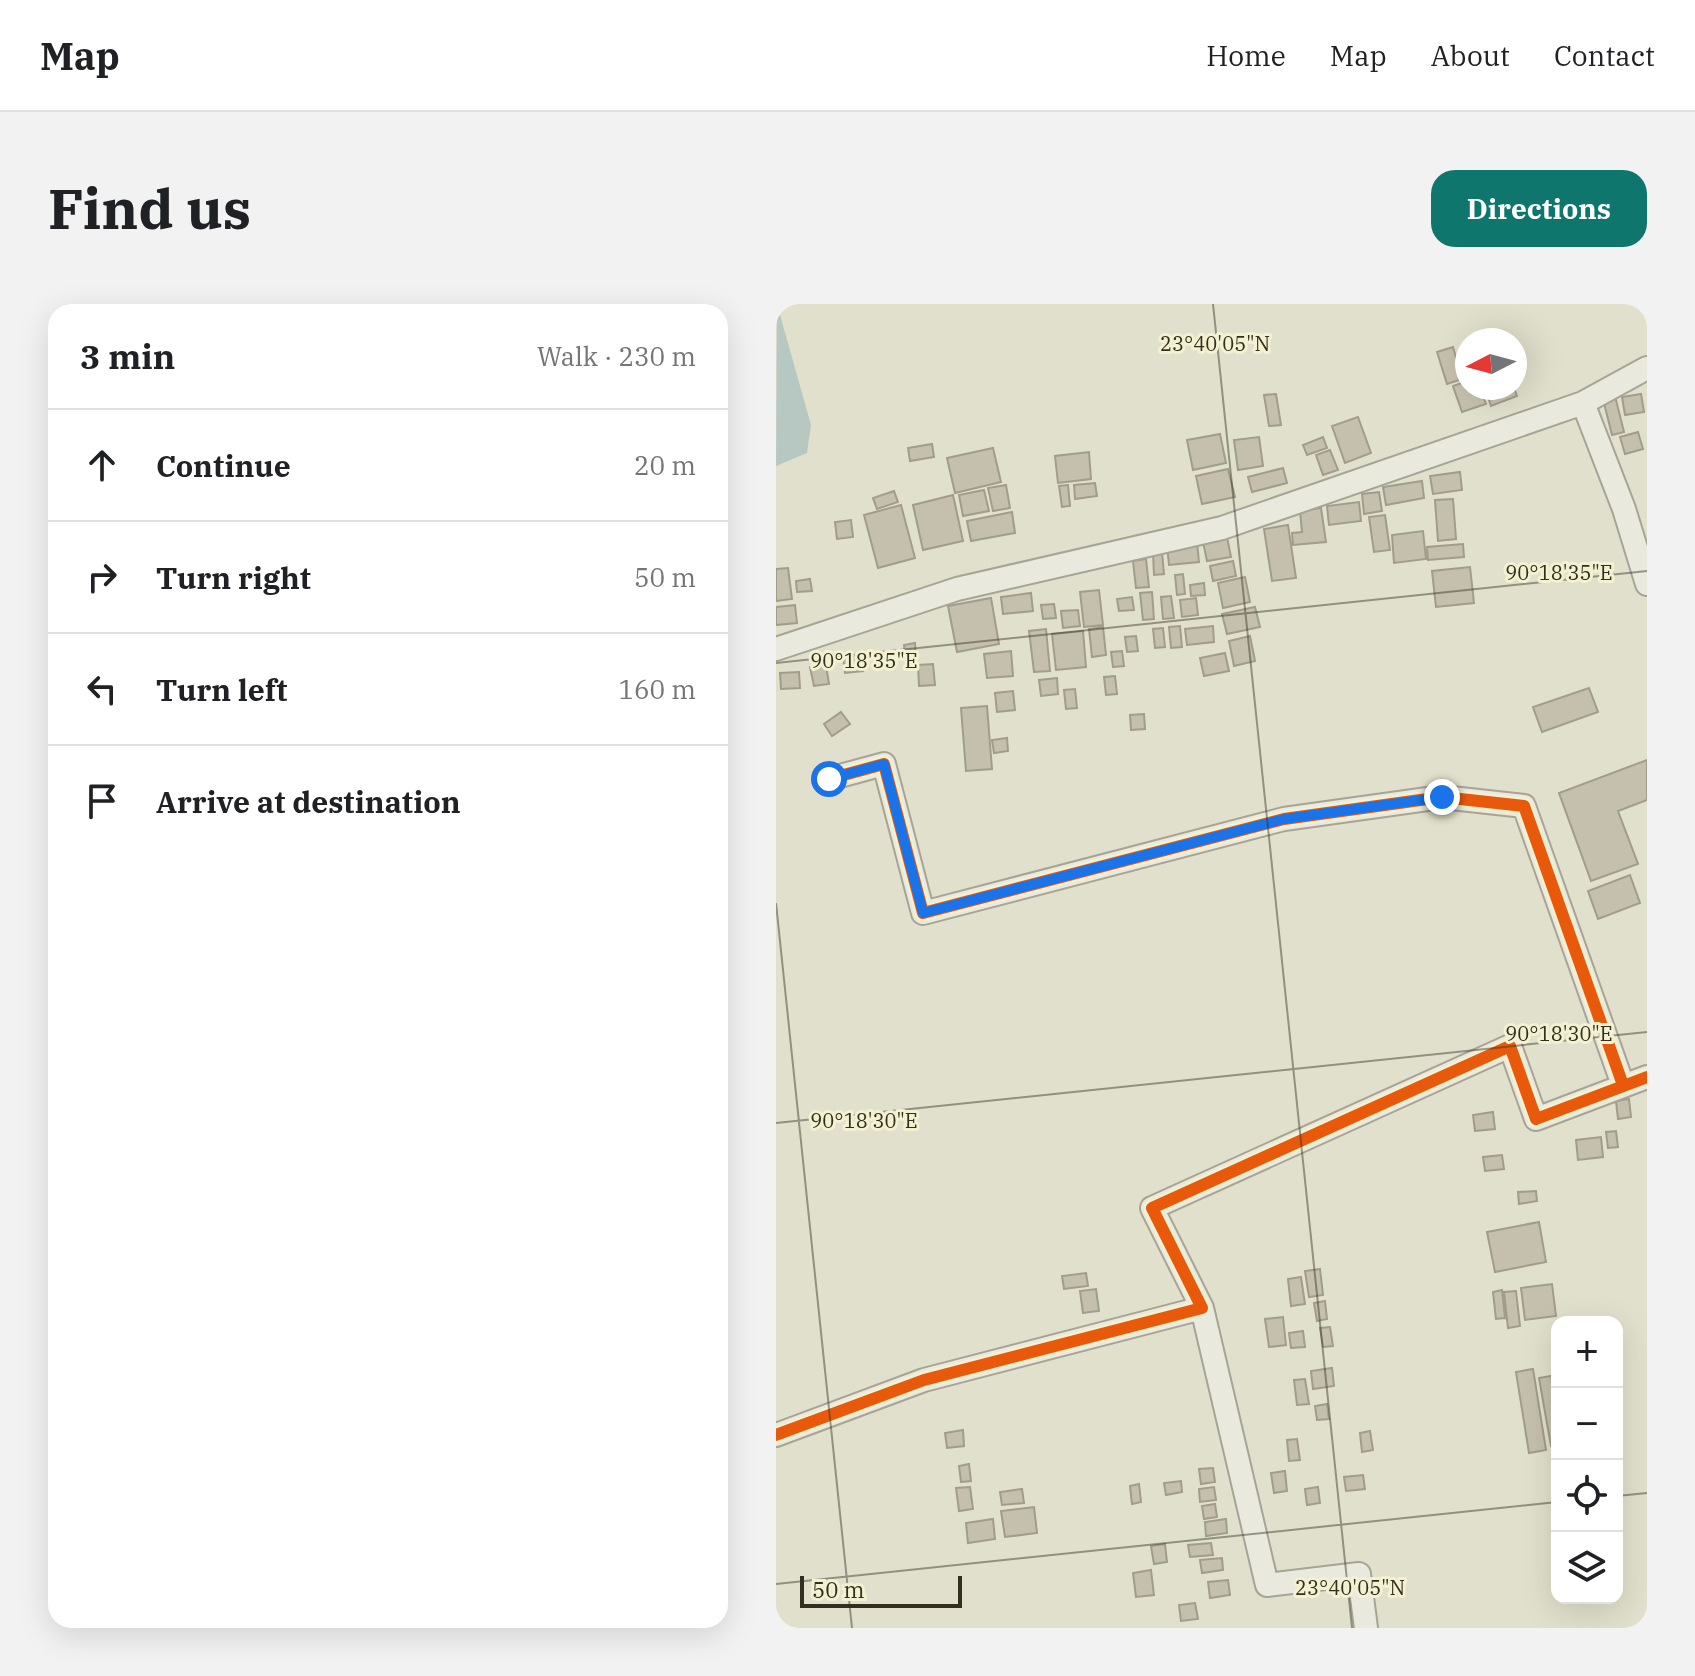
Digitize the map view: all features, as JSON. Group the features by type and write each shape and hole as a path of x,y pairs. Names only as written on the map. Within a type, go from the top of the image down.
{"street":[{"path":"776,649 957,589 1222,528 1583,403 1647,368"},
{"path":"1583,403 1624,509 1647,584"},
{"path":"829,779 884,764 923,913 1284,819 1442,797 1524,806 1623,1085"},
{"path":"1366,1628 1359,1574 1267,1585 1202,1308 1152,1208 1510,1046 1536,1119 1647,1077"},
{"path":"776,1435 924,1380 1202,1308"}],"shaded area":[{"path":"777,304 811,425 807,453 776,466"}],"building":[{"path":"1453,347 1455,381 1447,384 1437,352"},
{"path":"1613,388 1624,432 1612,435 1601,391"},
{"path":"1276,394 1281,425 1269,426 1264,395"},
{"path":"1641,394 1644,412 1625,415 1622,397"},
{"path":"1458,400 1484,400 1486,404 1462,412"},
{"path":"1489,400 1507,400 1491,406"},
{"path":"1358,417 1371,453 1345,463 1332,426"},
{"path":"1638,432 1643,449 1625,454 1620,437"},
{"path":"1220,434 1226,463 1193,470 1187,440"},
{"path":"1259,437 1263,466 1238,470 1234,440"},
{"path":"1323,437 1327,448 1307,455 1303,445"},
{"path":"932,444 934,457 910,461 908,448"},
{"path":"993,448 1001,482 955,493 947,458"},
{"path":"1330,450 1338,470 1323,475 1316,455"},
{"path":"1089,452 1091,479 1058,483 1055,456"},
{"path":"1283,468 1287,483 1252,492 1248,477"},
{"path":"1228,469 1235,497 1202,504 1196,476"},
{"path":"1460,472 1462,490 1433,494 1430,476"},
{"path":"1422,481 1424,498 1386,505 1383,487"},
{"path":"1095,483 1097,496 1075,499 1074,485"},
{"path":"1006,485 1010,508 993,511 988,488"},
{"path":"1068,485 1070,506 1062,507 1059,486"},
{"path":"984,490 989,511 963,516 959,495"},
{"path":"894,491 898,502 877,509 873,498"},
{"path":"1379,492 1382,511 1364,514 1362,494"},
{"path":"953,495 963,541 923,550 913,505"},
{"path":"1453,499 1456,539 1438,541 1435,500"},
{"path":"1359,502 1361,521 1329,525 1327,506"},
{"path":"901,505 915,558 878,568 864,515"},
{"path":"1321,508 1326,542 1293,545 1292,533 1302,532 1300,511"},
{"path":"1012,512 1015,533 971,541 967,521"},
{"path":"1385,515 1390,550 1374,552 1369,517"},
{"path":"851,520 853,537 837,539 835,522"},
{"path":"1288,525 1296,578 1272,581 1264,529"},
{"path":"1423,531 1426,559 1394,563 1392,535"},
{"path":"1226,532 1231,557 1207,561 1202,537"},
{"path":"1197,542 1199,562 1169,565 1167,545"},
{"path":"1463,544 1464,557 1428,560 1427,547"},
{"path":"1162,552 1164,574 1154,575 1153,553"},
{"path":"1146,559 1149,587 1136,588 1133,561"},
{"path":"1233,561 1236,576 1213,581 1210,566"},
{"path":"1470,567 1474,603 1436,607 1432,571"},
{"path":"788,568 792,599 776,601 776,569"},
{"path":"1183,574 1185,594 1177,595 1175,575"},
{"path":"1245,577 1250,602 1223,608 1218,583"},
{"path":"810,579 812,591 797,592 796,581"},
{"path":"1204,583 1205,595 1191,596 1190,585"},
{"path":"1099,590 1103,625 1084,627 1080,592"},
{"path":"1152,592 1154,619 1143,620 1140,593"},
{"path":"1031,593 1033,611 1003,614 1001,597"},
{"path":"1171,596 1174,618 1163,619 1161,597"},
{"path":"1132,597 1134,610 1119,611 1117,599"},
{"path":"991,598 999,644 957,652 948,606"},
{"path":"1196,598 1198,615 1182,617 1180,600"},
{"path":"1054,604 1056,618 1043,619 1041,605"},
{"path":"795,605 797,623 776,625 776,607"},
{"path":"1255,607 1260,627 1227,634 1222,614"},
{"path":"1078,610 1080,626 1063,628 1061,611"},
{"path":"1180,626 1182,647 1171,648 1169,627"},
{"path":"1213,626 1214,642 1187,645 1185,629"},
{"path":"1103,627 1106,655 1092,657 1089,629"},
{"path":"1163,628 1165,647 1155,648 1153,629"},
{"path":"1046,629 1050,671 1034,672 1029,631"},
{"path":"1083,631 1086,667 1056,670 1052,634"},
{"path":"1136,636 1138,651 1127,652 1125,637"},
{"path":"1250,636 1255,661 1234,666 1229,641"},
{"path":"915,643 916,662 906,663 904,645"},
{"path":"1011,651 1013,676 987,678 984,654"},
{"path":"1122,651 1124,666 1113,667 1111,652"},
{"path":"1225,653 1229,671 1204,676 1200,658"},
{"path":"861,656 863,671 845,673 843,658"},
{"path":"933,664 935,685 919,686 918,665"},
{"path":"826,665 829,684 814,686 810,667"},
{"path":"799,672 800,688 781,689 780,673"},
{"path":"1115,676 1117,694 1106,695 1104,677"},
{"path":"1057,678 1058,694 1041,696 1039,680"},
{"path":"1589,688 1598,712 1542,732 1533,707"},
{"path":"1075,689 1077,708 1066,709 1064,690"},
{"path":"1013,691 1015,710 997,712 995,693"},
{"path":"987,706 992,769 966,771 961,708"},
{"path":"841,712 850,724 832,736 824,724"},
{"path":"1144,714 1145,729 1131,730 1130,715"},
{"path":"1007,738 1008,751 994,753 992,740"},
{"path":"1647,760 1647,800 1618,811 1638,864 1591,881 1559,793"},
{"path":"1630,875 1640,903 1598,919 1588,891"},
{"path":"1629,1099 1631,1117 1618,1119 1616,1101"},
{"path":"1493,1112 1495,1129 1475,1131 1473,1115"},
{"path":"1616,1131 1618,1147 1608,1148 1606,1132"},
{"path":"1601,1137 1603,1157 1578,1160 1576,1140"},
{"path":"1502,1155 1504,1169 1485,1171 1483,1157"},
{"path":"1536,1191 1537,1201 1519,1204 1518,1192"},
{"path":"1539,1222 1546,1262 1495,1272 1487,1232"},
{"path":"1320,1269 1323,1295 1309,1297 1305,1271"},
{"path":"1086,1273 1088,1286 1064,1289 1062,1276"},
{"path":"1301,1277 1305,1304 1291,1306 1288,1279"},
{"path":"1552,1284 1556,1316 1525,1320 1521,1288"},
{"path":"1096,1289 1099,1311 1083,1313 1080,1291"},
{"path":"1502,1290 1505,1318 1496,1319 1493,1292"},
{"path":"1516,1291 1520,1326 1508,1328 1504,1292"},
{"path":"1325,1301 1327,1319 1317,1321 1314,1303"},
{"path":"1283,1317 1286,1345 1269,1347 1265,1319"},
{"path":"1330,1327 1333,1346 1323,1347 1320,1328"},
{"path":"1303,1331 1305,1347 1291,1348 1289,1333"},
{"path":"1332,1368 1334,1386 1313,1389 1311,1371"},
{"path":"1533,1369 1546,1450 1529,1453 1516,1372"},
{"path":"1551,1376 1551,1446 1539,1378"},
{"path":"1305,1379 1309,1404 1297,1405 1294,1380"},
{"path":"1327,1404 1329,1419 1317,1420 1315,1406"},
{"path":"963,1430 964,1446 947,1448 945,1433"},
{"path":"1370,1431 1373,1450 1362,1452 1360,1433"},
{"path":"1297,1439 1300,1460 1289,1461 1287,1440"},
{"path":"969,1464 971,1481 961,1482 959,1466"},
{"path":"1213,1468 1215,1482 1201,1484 1199,1469"},
{"path":"1285,1471 1287,1491 1274,1493 1271,1473"},
{"path":"1363,1475 1365,1489 1346,1491 1344,1477"},
{"path":"1181,1481 1182,1492 1166,1495 1164,1483"},
{"path":"1139,1484 1141,1502 1132,1504 1130,1486"},
{"path":"970,1487 973,1509 959,1511 956,1488"},
{"path":"1214,1487 1216,1500 1200,1502 1199,1489"},
{"path":"1318,1487 1320,1503 1307,1505 1305,1489"},
{"path":"1022,1489 1024,1503 1002,1505 1000,1492"},
{"path":"1215,1504 1217,1517 1204,1519 1202,1506"},
{"path":"1034,1507 1037,1533 1005,1537 1001,1511"},
{"path":"993,1519 995,1539 968,1543 966,1523"},
{"path":"1226,1519 1227,1533 1206,1536 1205,1522"},
{"path":"1211,1543 1213,1555 1190,1557 1188,1545"},
{"path":"1165,1544 1167,1562 1154,1564 1151,1546"},
{"path":"1222,1558 1223,1570 1202,1573 1200,1560"},
{"path":"1151,1570 1154,1595 1136,1597 1133,1573"},
{"path":"1228,1580 1230,1595 1210,1598 1208,1582"},
{"path":"1195,1603 1198,1619 1181,1621 1179,1605"}],"cycle path":[{"path":"829,779 884,764 923,913 1284,819 1442,797 1524,806 1623,1085"},
{"path":"776,1435 924,1380 1202,1308 1152,1208 1510,1046 1536,1119 1647,1077"}],"route":[{"path":"829,779 884,764 923,913 1284,819 1442,797"}]}
